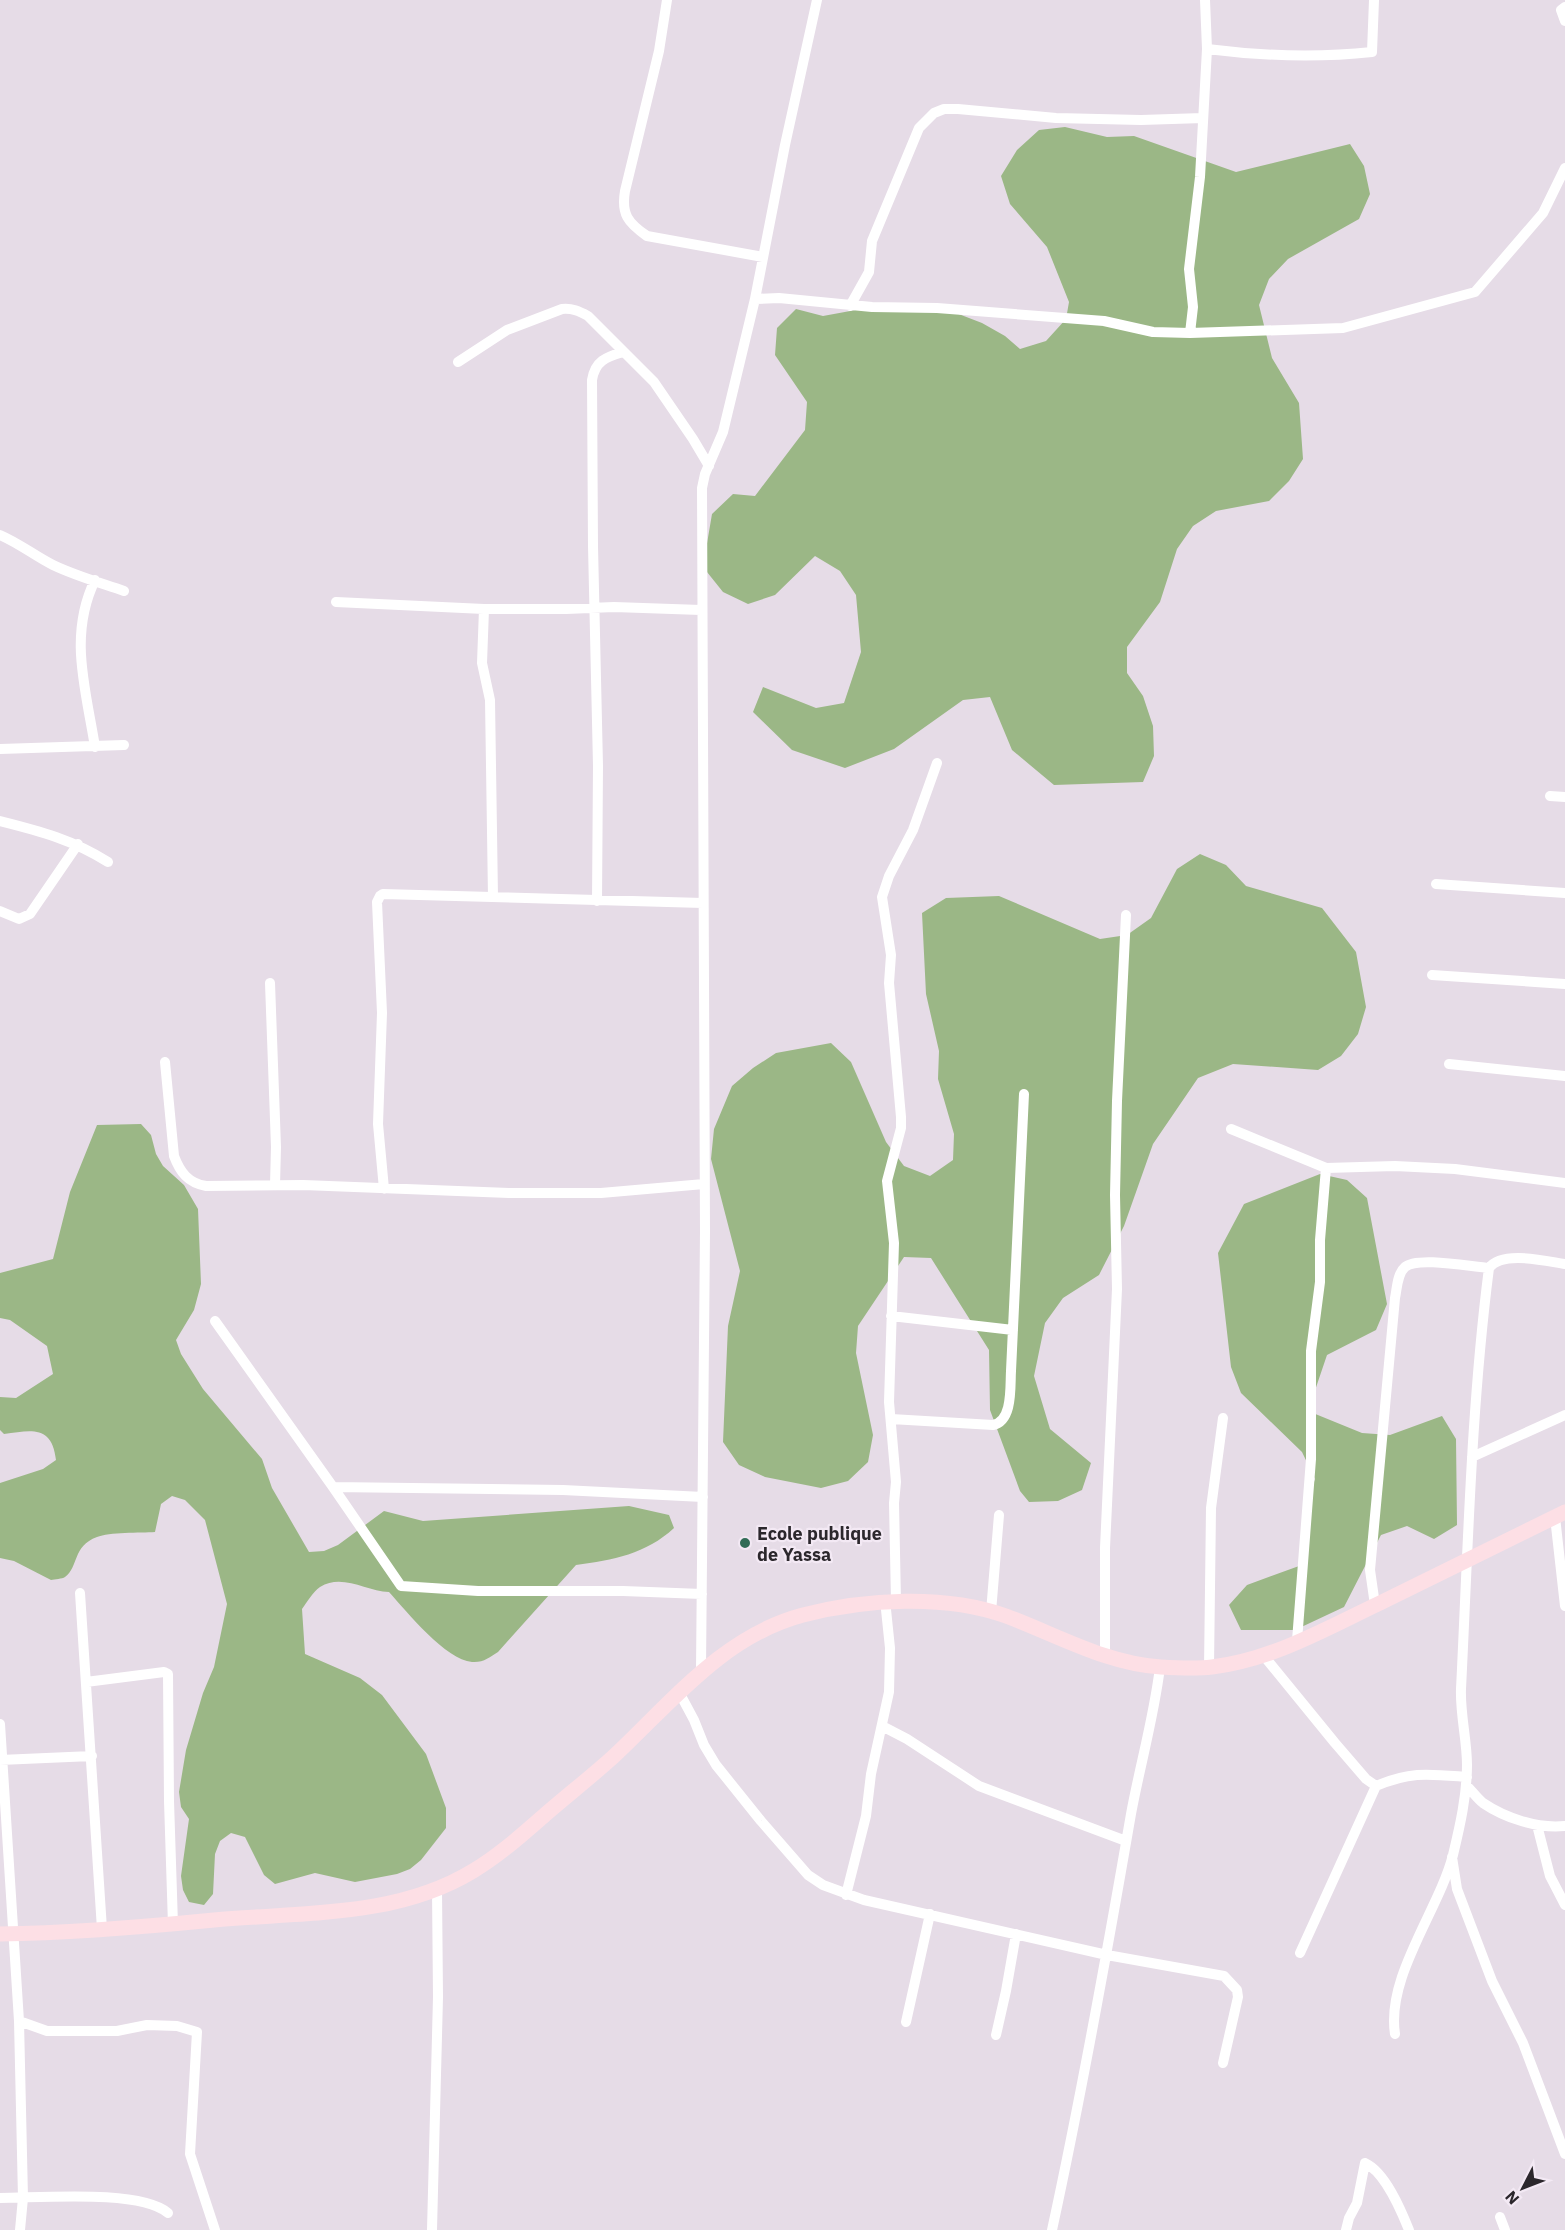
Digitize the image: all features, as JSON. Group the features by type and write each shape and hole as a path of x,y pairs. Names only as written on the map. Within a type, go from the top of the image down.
{"main road":[{"path":"7,1934 173,1925 321,1913 384,1905 437,1890 474,1871 506,1847 611,1758 701,1670 765,1629 799,1616 865,1602 890,1601 956,1605 991,1612 1134,1664 1209,1668 1264,1656 1467,1561 1560,1514"}],"street":[{"path":"667,0 659,51 625,191 623,205 626,216 635,228 647,236 763,257"},
{"path":"701,1670 704,1184 702,488 723,432 755,299 785,145 817,0"},
{"path":"1191,333 1193,307 1189,269 1200,177 1206,49 1205,0"},
{"path":"1206,49 1273,57 1372,52 1374,0"},
{"path":"1565,7 1561,10 1565,21"},
{"path":"850,306 869,272 872,241 919,128 934,112 958,109 1056,118 1141,120 1203,117"},
{"path":"755,299 779,297 850,306 937,308 1104,321 1154,332 1343,328 1475,292 1543,213 1565,168"},
{"path":"458,362 507,330 562,309 571,308 588,316 654,382 709,466"},
{"path":"597,901 598,766 592,380 593,370 598,362 608,356 623,352"},
{"path":"0,535 52,564 124,591"},
{"path":"95,580 86,600 79,643 95,747"},
{"path":"336,602 484,609 594,607 701,610"},
{"path":"484,609 482,663 490,700 494,897"},
{"path":"0,749 124,746"},
{"path":"846,1895 866,1816 871,1774 882,1726 890,1674 890,1601 896,1482 889,1402 894,1243 887,1181 899,1136 901,1117 889,983 891,956 882,897 889,876 913,830 937,763"},
{"path":"1550,796 1565,797"},
{"path":"0,821 45,832 78,844 108,862"},
{"path":"0,910 19,919 30,914 78,844"},
{"path":"1436,884 1565,893"},
{"path":"384,1189 378,1124 382,1012 378,898 383,894 703,903"},
{"path":"1106,1655 1105,1537 1117,1289 1115,1195 1126,915"},
{"path":"1432,975 1565,984"},
{"path":"270,983 276,1147 275,1185"},
{"path":"165,1062 174,1155 186,1177 197,1184 509,1193 601,1193 704,1184"},
{"path":"1449,1064 1565,1076"},
{"path":"891,1419 998,1425 1007,1411 1024,1094"},
{"path":"1231,1129 1326,1168 1395,1166 1455,1169 1565,1183"},
{"path":"1297,1641 1311,1460 1311,1351 1320,1282 1320,1240 1326,1168"},
{"path":"1395,2034 1393,2018 1403,1976 1452,1857 1467,1781 1461,1691 1481,1330 1489,1269 1493,1262 1507,1258 1565,1264"},
{"path":"1375,1605 1370,1570 1395,1298 1401,1273 1405,1266 1420,1262 1489,1269"},
{"path":"891,1316 1013,1330"},
{"path":"215,1321 401,1586 478,1591 623,1591 702,1594"},
{"path":"1473,1457 1565,1415"},
{"path":"1209,1668 1211,1508 1223,1418"},
{"path":"333,1487 563,1490 703,1497"},
{"path":"1560,1514 1565,1606"},
{"path":"991,1612 999,1515"},
{"path":"80,1593 102,1929"},
{"path":"1264,1656 1366,1779 1376,1786"},
{"path":"1052,2230 1107,1955 1137,1780 1157,1693 1160,1667"},
{"path":"86,1682 164,1672 168,1674 173,1925"},
{"path":"679,1692 710,1755 761,1821 808,1875 823,1886 846,1895 1107,1955 1224,1976 1237,1990 1238,1997 1223,2063"},
{"path":"0,1724 7,1934 19,2021 23,2198 20,2230"},
{"path":"882,1726 907,1739 979,1786 1126,1841"},
{"path":"2,1760 92,1756"},
{"path":"1300,1953 1376,1786 1394,1778 1420,1773 1467,1781 1482,1802 1503,1814 1537,1825 1565,1826"},
{"path":"1537,1825 1550,1876 1565,1905"},
{"path":"1452,1857 1456,1889 1492,1981 1523,2043 1565,2154"},
{"path":"432,2230 438,1997 437,1890"},
{"path":"906,2022 930,1914"},
{"path":"996,2035 1016,1934"},
{"path":"19,2021 47,2031 117,2031 147,2025 177,2026 197,2032 190,2154 215,2230"},
{"path":"1346,2230 1357,2203 1365,2163 1377,2172 1386,2184 1409,2230"},
{"path":"0,2198 80,2197 137,2200 161,2208 168,2213"},
{"path":"1500,2217 1505,2230"}],"green space":[{"path":"1065,127 1107,137 1134,136 1236,172 1350,144 1364,166 1370,194 1359,219 1288,259 1269,279 1259,305 1272,358 1299,403 1303,459 1289,481 1269,501 1216,511 1193,526 1177,549 1160,602 1127,647 1127,673 1143,696 1153,726 1154,756 1143,782 1054,785 1012,750 990,697 963,700 894,749 845,768 792,750 753,712 763,687 816,708 844,703 861,652 856,595 840,571 815,556 775,595 748,604 723,592 703,567 712,514 733,494 755,496 805,430 807,402 775,355 777,328 796,309 823,316 872,307 956,313 982,323 1005,336 1020,349 1046,341 1066,319 1069,302 1047,247 1010,204 1001,176 1017,150 1039,130"},
{"path":"1200,854 1226,865 1246,886 1322,908 1356,952 1366,1007 1358,1034 1341,1056 1318,1070 1233,1064 1198,1078 1153,1144 1124,1226 1099,1275 1063,1298 1045,1323 1034,1376 1050,1429 1091,1463 1082,1490 1058,1501 1029,1502 1020,1491 990,1410 989,1350 931,1258 904,1257 858,1326 856,1353 873,1435 868,1462 848,1481 821,1488 765,1477 739,1465 723,1442 728,1326 740,1271 711,1159 714,1129 732,1086 753,1068 776,1053 831,1043 851,1062 886,1142 904,1166 930,1176 953,1160 954,1134 938,1079 939,1051 926,994 922,913 946,898 999,896 1100,939 1127,935 1151,918 1177,869"},
{"path":"141,1124 151,1135 156,1154 163,1166 184,1185 198,1209 201,1284 194,1310 176,1340 181,1354 203,1389 262,1459 272,1488 309,1552 324,1551 338,1545 384,1511 423,1521 629,1506 669,1515 674,1528 640,1550 603,1561 576,1565 498,1652 480,1662 462,1659 439,1644 389,1592 337,1582 320,1587 313,1594 302,1609 305,1654 360,1678 382,1695 426,1754 446,1808 446,1828 421,1860 410,1869 397,1874 355,1882 315,1873 275,1884 264,1875 245,1837 231,1833 220,1841 215,1854 213,1894 204,1905 189,1902 183,1890 181,1876 189,1819 181,1807 179,1792 186,1750 203,1693 214,1667 227,1604 205,1520 185,1500 172,1496 161,1504 155,1532 109,1534 89,1541 83,1546 69,1573 62,1578 51,1580 14,1561 0,1558 0,1483 43,1469 56,1460 54,1449 45,1435 32,1431 4,1434 0,1430 0,1397 16,1398 53,1374 47,1346 10,1320 0,1318 0,1273 53,1259 70,1192 97,1125"},
{"path":"1320,1174 1347,1180 1367,1198 1387,1304 1376,1330 1327,1355 1308,1411 1362,1433 1390,1435 1442,1416 1456,1439 1457,1525 1434,1539 1407,1526 1381,1535 1344,1607 1295,1630 1241,1630 1229,1605 1247,1585 1299,1566 1304,1510 1315,1479 1302,1452 1241,1393 1231,1367 1218,1253 1244,1204"}],"place":[{"name":"Ecole publique de Yassa","path":"745,1543"}]}
